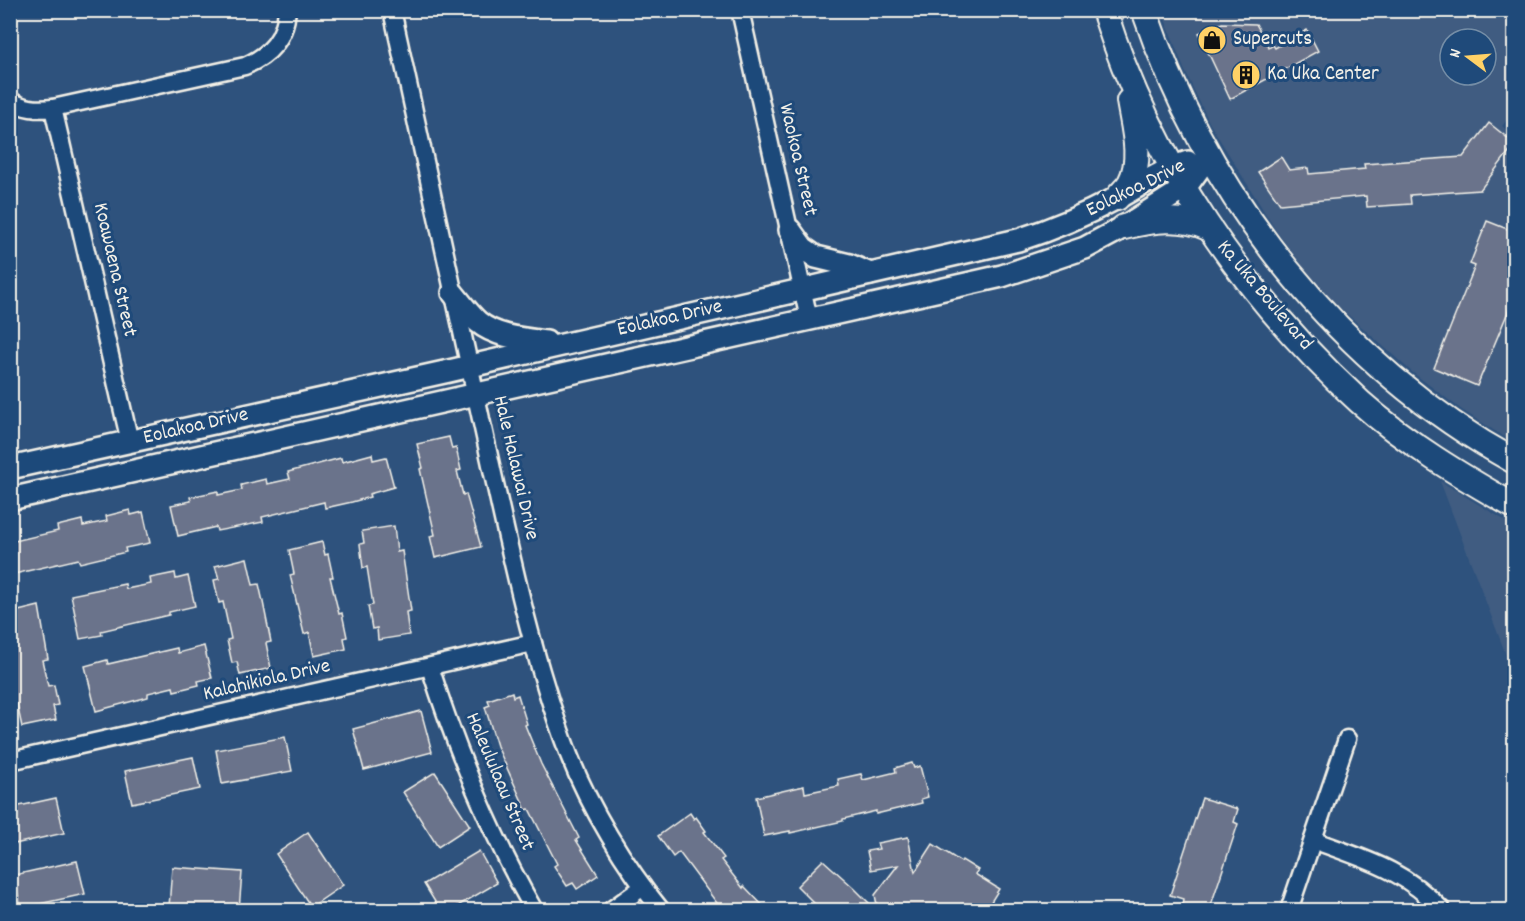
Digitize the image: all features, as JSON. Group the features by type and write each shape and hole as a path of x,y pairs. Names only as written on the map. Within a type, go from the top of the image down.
{"main road":[{"name":"Ka Uka Boulevard","path":"1104,10 1125,72 1156,139 1208,228 1244,278 1298,341 1361,403 1423,451 1479,487 1515,506"},
{"name":"Ka Uka Boulevard","path":"1143,10 1155,45 1182,105 1209,155 1280,262 1331,320 1369,357 1448,419 1515,461"},
{"path":"1117,198 1130,184 1136,160 1125,72"},
{"path":"1124,227 1155,220 1188,220 1208,228"}],"street":[{"path":"10,100 39,110 53,108 245,66 261,59 272,49 281,36 286,21 286,10"},
{"name":"Hale Halawai Drive","path":"392,10 469,365 533,643 570,757 599,816 643,887 661,910"},
{"name":"Waokoa Street","path":"740,10 809,319"},
{"name":"Koawaena Street","path":"53,108 130,442"},
{"name":"Eolakoa Drive","path":"10,468 1018,240 1049,230 1117,198 1173,167 1209,155"},
{"name":"Eolakoa Drive","path":"10,499 1002,276 1085,248 1124,227 1185,188 1209,155"},
{"path":"789,230 803,248 816,257 849,265 870,274"},
{"path":"453,293 476,321 494,332 520,339 561,344"},
{"path":"105,478 113,474 125,460 130,442 148,458 171,463"},
{"name":"Kalahikiola Drive","path":"10,762 533,643"},
{"name":"Haleululaau Street","path":"430,667 467,776 509,866 534,910"},
{"path":"1289,910 1347,739"},
{"path":"1313,840 1395,872 1428,895 1442,910"},
{"path":"611,910 643,887"}],"shaded area":[{"path":"1162,11 1514,11 1514,111 1502,126 1514,136 1514,443 1462,410 1412,372 1336,304 1277,232 1210,124 1184,69"},
{"path":"1440,481 1514,526 1514,676"}],"building":[{"name":"Ka Uka Center","path":"1222,23 1256,24 1269,48 1273,45 1275,48 1307,30 1318,51 1230,99 1199,33"},
{"path":"1489,123 1515,144 1480,190 1410,195 1411,204 1367,207 1366,196 1280,204 1258,172 1281,157 1289,170 1308,168 1309,174 1365,169 1364,164 1463,157"},
{"path":"1487,221 1515,232 1515,295 1477,386 1434,368 1475,266 1470,264"},
{"path":"449,437 452,449 456,448 461,470 457,471 463,495 466,494 481,547 435,558 430,536 435,535 420,469 423,468 417,444"},
{"path":"372,454 373,460 386,457 394,487 369,494 370,497 352,502 325,508 324,502 262,517 263,522 217,531 216,527 178,536 171,505 191,501 190,497 218,491 218,495 242,490 241,485 266,479 267,484 290,479 288,472 341,458 342,462"},
{"path":"130,510 131,515 143,512 150,543 125,548 126,552 80,563 78,559 10,575 10,542 58,531 57,526 82,520 83,526 107,521 106,516"},
{"path":"394,526 397,552 402,551 411,611 406,612 409,635 378,640 377,628 372,629 368,606 373,605 367,567 363,568 360,544 364,543 362,531"},
{"path":"322,542 325,555 328,554 333,577 330,577 347,637 344,638 346,649 314,656 309,632 304,634 290,575 294,574 289,550"},
{"path":"247,558 253,585 259,584 263,602 271,642 266,643 271,668 240,675 237,662 232,663 227,640 231,639 223,602 219,603 214,580 219,579 215,566"},
{"path":"175,573 176,579 188,576 195,606 169,612 169,615 101,631 102,635 80,639 71,595 125,584 126,589 151,584 150,578"},
{"path":"39,606 48,659 42,660 48,686 54,685 58,705 53,706 56,720 22,727 17,704 13,705 10,693 10,613"},
{"path":"204,646 212,678 198,681 199,685 174,691 173,687 148,693 148,697 96,711 85,666 107,660 108,664 177,648 178,653"},
{"path":"512,692 513,697 518,695 527,724 525,725 541,764 579,838 576,840 598,875 577,889 573,883 567,886 554,866 557,864 529,809 526,810 497,746 485,707 490,705 488,700"},
{"path":"421,711 432,752 364,770 353,729"},
{"path":"285,737 292,771 222,784 216,750"},
{"path":"193,757 200,789 132,803 125,771"},
{"path":"912,763 914,768 920,766 928,797 921,799 922,803 876,814 876,811 790,833 790,831 764,836 756,797 804,786 805,793 839,786 838,779 861,774 863,780 896,772 895,768"},
{"path":"435,772 470,826 438,847 403,792"},
{"path":"56,798 64,833 10,845 10,808"},
{"path":"1202,798 1238,809 1234,822 1238,824 1210,908 1204,906 1202,910 1197,910 1182,906 1183,899 1170,895"},
{"path":"690,813 694,819 696,817 706,831 704,832 724,858 721,860 743,888 744,886 767,910 722,910 679,852 673,857 658,836"},
{"path":"308,832 343,885 311,907 276,854"},
{"path":"908,837 915,872 933,844 978,870 975,874 999,889 986,910 878,910 875,895 898,865 871,870 867,851 879,849 877,843"},
{"path":"479,851 497,883 451,910 440,910 424,884"},
{"path":"823,860 876,910 821,910 797,886"},
{"path":"77,861 85,894 21,908 14,875"},
{"path":"172,867 242,872 239,910 169,907"}],"place":[{"name":"Supercuts","path":"1212,40"},
{"name":"Ka Uka Center","path":"1246,75"}]}
